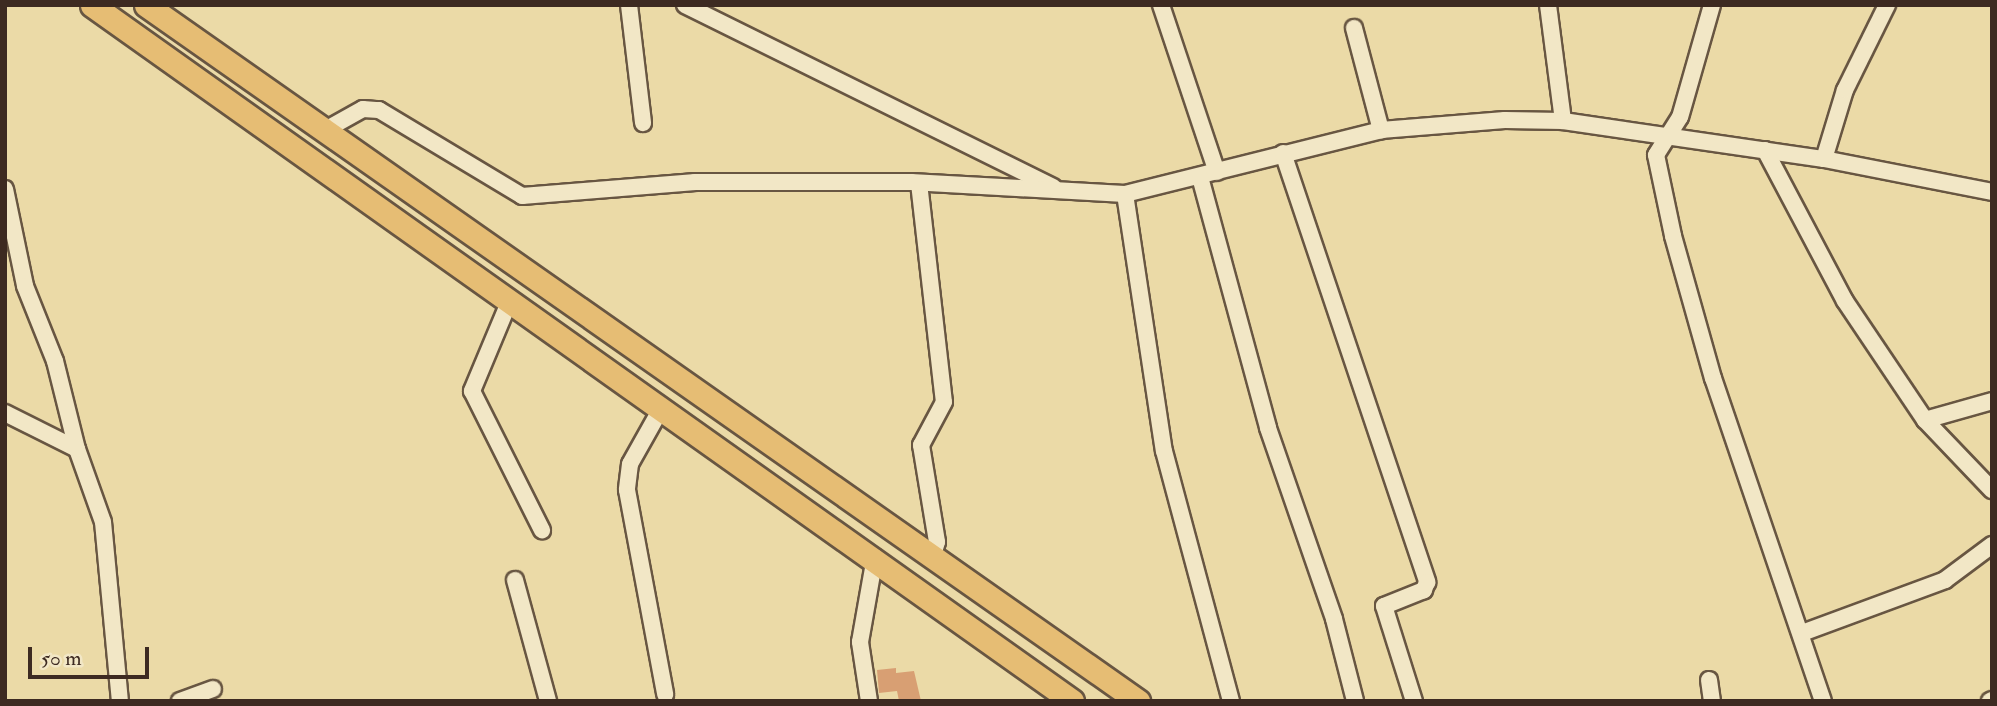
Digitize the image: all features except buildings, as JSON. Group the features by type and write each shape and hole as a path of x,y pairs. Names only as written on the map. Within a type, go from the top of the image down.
{"highway":[{"path":"92,5 875,557 1072,701"},
{"path":"146,5 327,129 1138,701"}],"street":[{"path":"629,5 643,124"},
{"path":"685,5 1062,191"},
{"path":"1161,5 1217,172"},
{"path":"1548,5 1563,121"},
{"path":"1712,5 1671,137 1656,155 1673,236 1713,378 1823,701"},
{"path":"1824,159 1845,90 1887,5"},
{"path":"1354,28 1381,130"},
{"path":"327,129 363,109 379,110 522,196 695,182 919,183 1125,194 1381,130 1563,121 1824,159 1992,192"},
{"path":"1765,150 1845,301 1925,420 1992,490"},
{"path":"1283,153 1427,582 1424,590 1384,606 1414,701"},
{"path":"1200,177 1271,439 1334,620 1354,701"},
{"path":"919,183 944,402 920,445 937,542 932,558"},
{"path":"5,189 25,286 55,361 76,449 103,522 120,701"},
{"path":"1125,194 1164,451 1231,701"},
{"path":"510,300 472,382 473,399 542,530"},
{"path":"1925,420 1992,401"},
{"path":"662,407 630,464 627,490 666,694"},
{"path":"5,413 76,449"},
{"path":"1802,633 1945,580 1992,545"},
{"path":"869,701 860,642 875,557"},
{"path":"515,580 548,701"},
{"path":"1709,680 1712,701"},
{"path":"180,701 213,689"}]}
